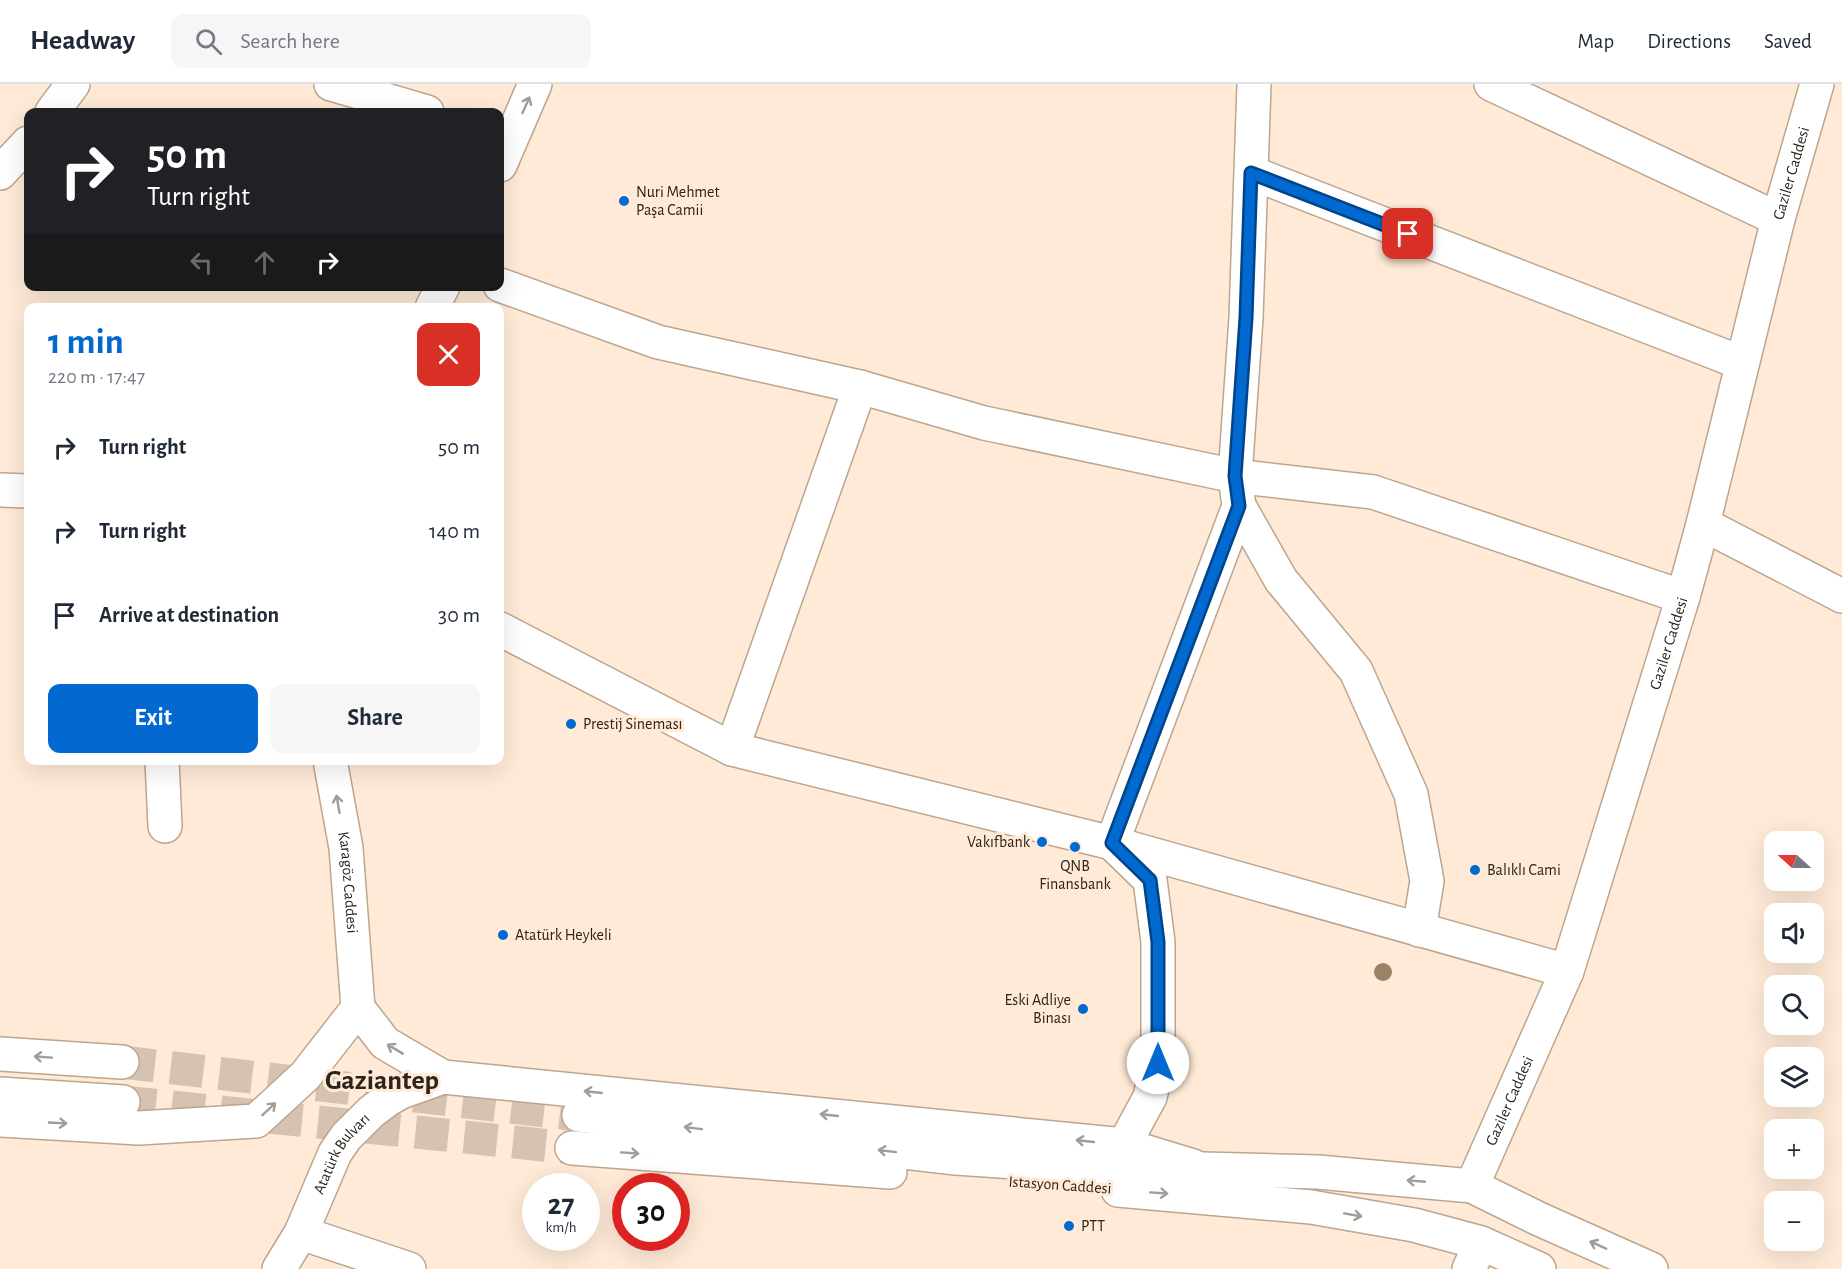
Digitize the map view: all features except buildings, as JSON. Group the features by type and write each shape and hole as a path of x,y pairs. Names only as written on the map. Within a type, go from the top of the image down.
{"street":[{"path":"55,108 73,84"},
{"path":"332,84 413,108"},
{"path":"504,146 535,84"},
{"path":"1112,843 1237,491 1254,84"},
{"path":"1491,84 1778,219"},
{"name":"Gaziler Caddesi","path":"1472,1186 1567,971 1683,597 1778,219 1817,84"},
{"path":"0,173 24,147"},
{"path":"1251,173 1742,363"},
{"path":"504,286 658,342 860,387 1237,491 1372,492 1683,597"},
{"path":"732,749 860,387"},
{"path":"0,490 24,491"},
{"path":"1237,491 1281,580 1356,671 1411,794 1426,881 1419,930"},
{"path":"1703,524 1842,596"},
{"path":"504,631 732,749 1112,843 1567,971"},
{"path":"162,765 165,826"},
{"name":"Karagöz Caddesi","path":"331,765 346,848 358,1008"},
{"path":"1112,843 1150,880 1158,942 1158,1063 1150,1097 1124,1145"},
{"path":"0,1120 139,1128 256,1121 305,1076 358,1008 385,1043 443,1077 1124,1145 1203,1169"},
{"path":"0,1054 122,1062"},
{"name":"Atatürk Bulvarı","path":"279,1269 301,1233 335,1153 346,1137 371,1112 387,1100 414,1086 443,1077"},
{"path":"0,1094 123,1102"},
{"path":"579,1115 956,1158 1134,1170 1318,1172 1472,1186 1651,1269"},
{"name":"Istasyon Caddesi","path":"572,1149 1173,1194 1299,1206 1414,1225 1475,1256 1539,1269"},
{"path":"301,1233 409,1269"}],"tunnel":[{"path":"122,1062 579,1115"},
{"path":"123,1102 572,1148"}],"place":[{"name":"Nuri Mehmet Paşa Camii","path":"624,201"},
{"name":"Prestij Sineması","path":"571,724"},
{"name":"Vakıfbank","path":"1042,842"},
{"name":"QNB Finansbank","path":"1075,847"},
{"name":"Balıklı Cami","path":"1475,870"},
{"name":"Atatürk Heykeli","path":"503,935"},
{"name":"Eski Adliye Binası","path":"1083,1009"},
{"name":"PTT","path":"1069,1226"}],"district":[{"name":"Gaziantep","path":"382,1081"}],"route":[{"path":"1158,1063 1158,942 1150,880 1112,843 1239,506 1235,476 1246,318 1251,173 1408,234"}]}
